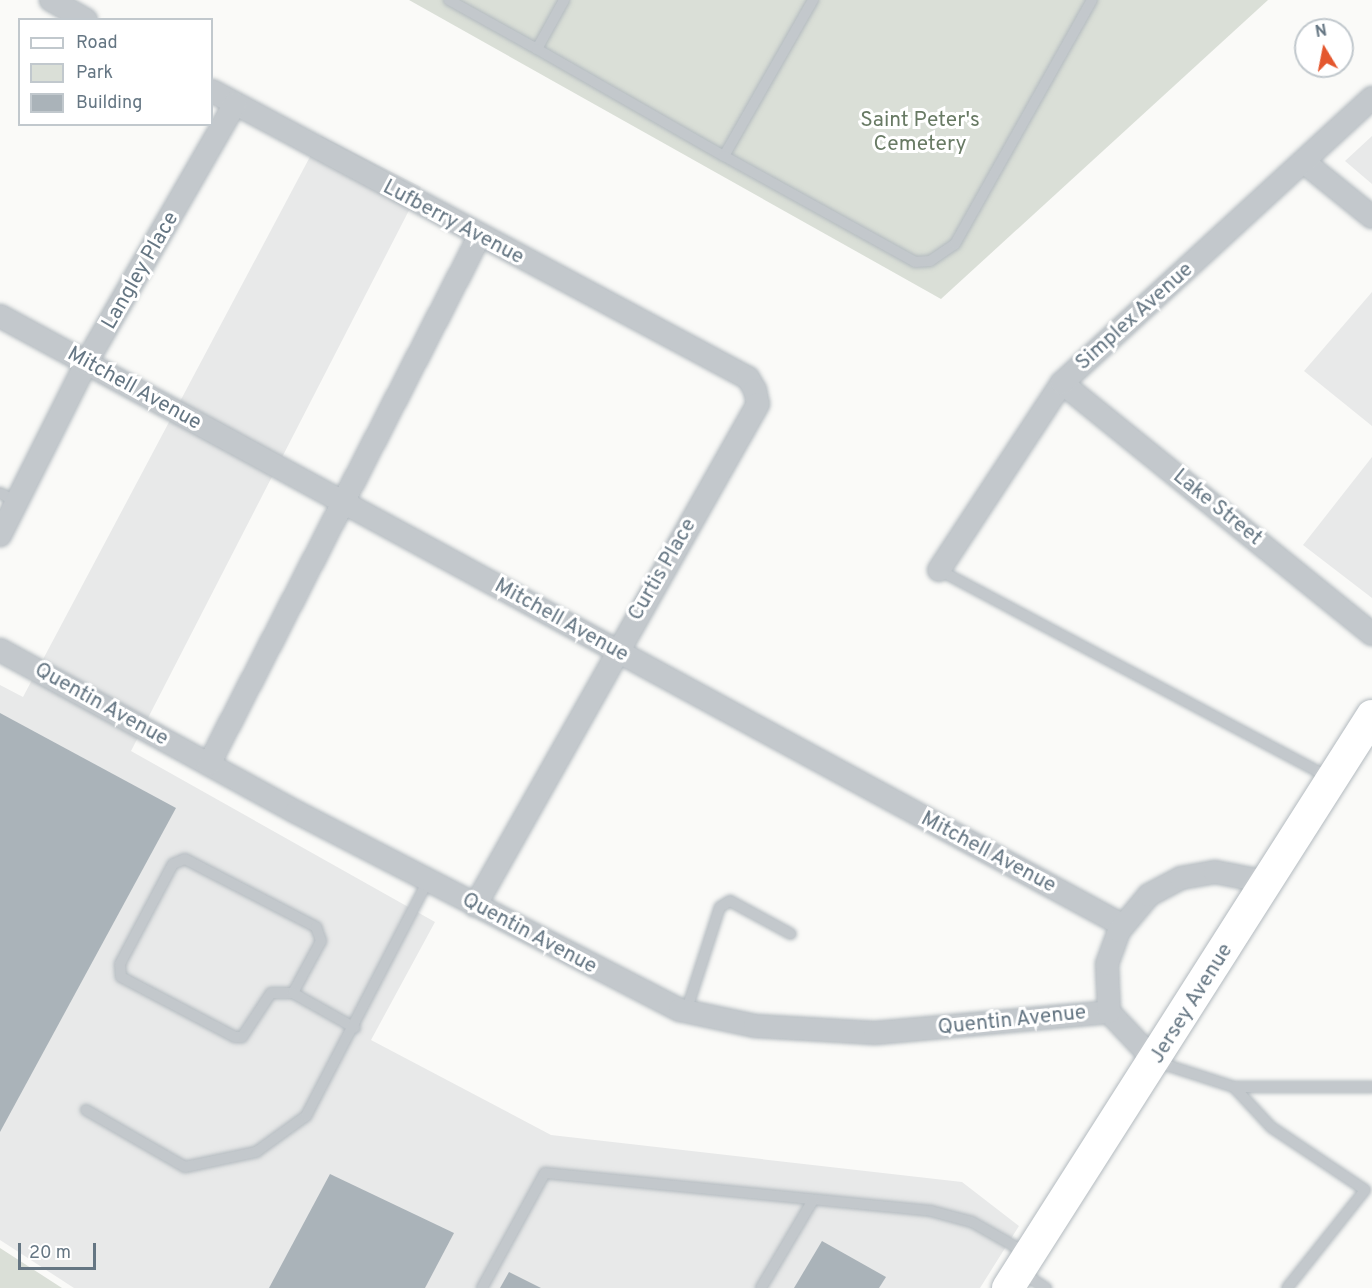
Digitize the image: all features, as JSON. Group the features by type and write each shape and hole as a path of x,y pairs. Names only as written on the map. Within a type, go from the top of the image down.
{"street":[{"path":"51,0 82,18"},
{"name":"Lufberry Avenue","path":"213,92 479,237 697,351"},
{"name":"Simplex Avenue","path":"939,570 1062,383 1372,98"},
{"name":"Langley Place","path":"0,535 8,497 235,104"},
{"path":"1304,162 1372,217"},
{"path":"210,764 479,237"},
{"name":"Mitchell Avenue","path":"0,316 1122,926"},
{"name":"Curtis Place","path":"475,906 616,651 758,404 748,378 697,351"},
{"name":"Lake Street","path":"1062,383 1372,634"},
{"name":"Quentin Avenue","path":"0,650 475,906 686,1012 755,1026 875,1033 1108,1012"},
{"name":"Jersey Avenue","path":"1018,1271 1156,1062 1372,716"},
{"path":"1156,1062 1108,1012 1107,964 1122,926 1149,895 1180,878 1215,872 1267,882"}],"lane":[{"path":"449,0 915,262 937,258 955,244 1092,0"},
{"path":"537,49 564,0"},
{"path":"724,156 813,0"},
{"path":"939,570 1331,779"},
{"path":"293,993 321,941 316,927 185,860 173,864 120,964 121,977 235,1037 242,1037 271,993 293,993 355,1028"},
{"path":"86,1110 185,1167 256,1152 306,1116 355,1028 428,881"},
{"path":"686,1012 720,908 730,901 791,934"},
{"path":"1156,1062 1234,1087 1372,1087"},
{"path":"1234,1087 1271,1127 1369,1185 1287,1288"},
{"path":"482,1288 545,1173 931,1211 972,1222 1018,1271 1046,1288"},
{"path":"761,1288 813,1200"}],"shaded area":[{"path":"321,136 421,187 131,751 435,922 371,1040 551,1135 962,1182 1019,1226 980,1288 74,1288 0,1240 0,685 23,697"},
{"path":"1372,136 1372,184 1345,161"},
{"path":"1372,292 1372,426 1304,371"},
{"path":"1372,457 1372,598 1303,545"}],"green space":[{"name":"Saint Peter's Cemetery","path":"409,0 1268,0 941,299"},
{"path":"0,1248 62,1288 0,1288"}],"building":[{"path":"0,713 176,808 0,1132"},
{"path":"330,1174 454,1233 425,1288 269,1288"},
{"path":"822,1241 886,1277 879,1288 794,1288"},
{"path":"509,1272 541,1288 500,1288"}]}
